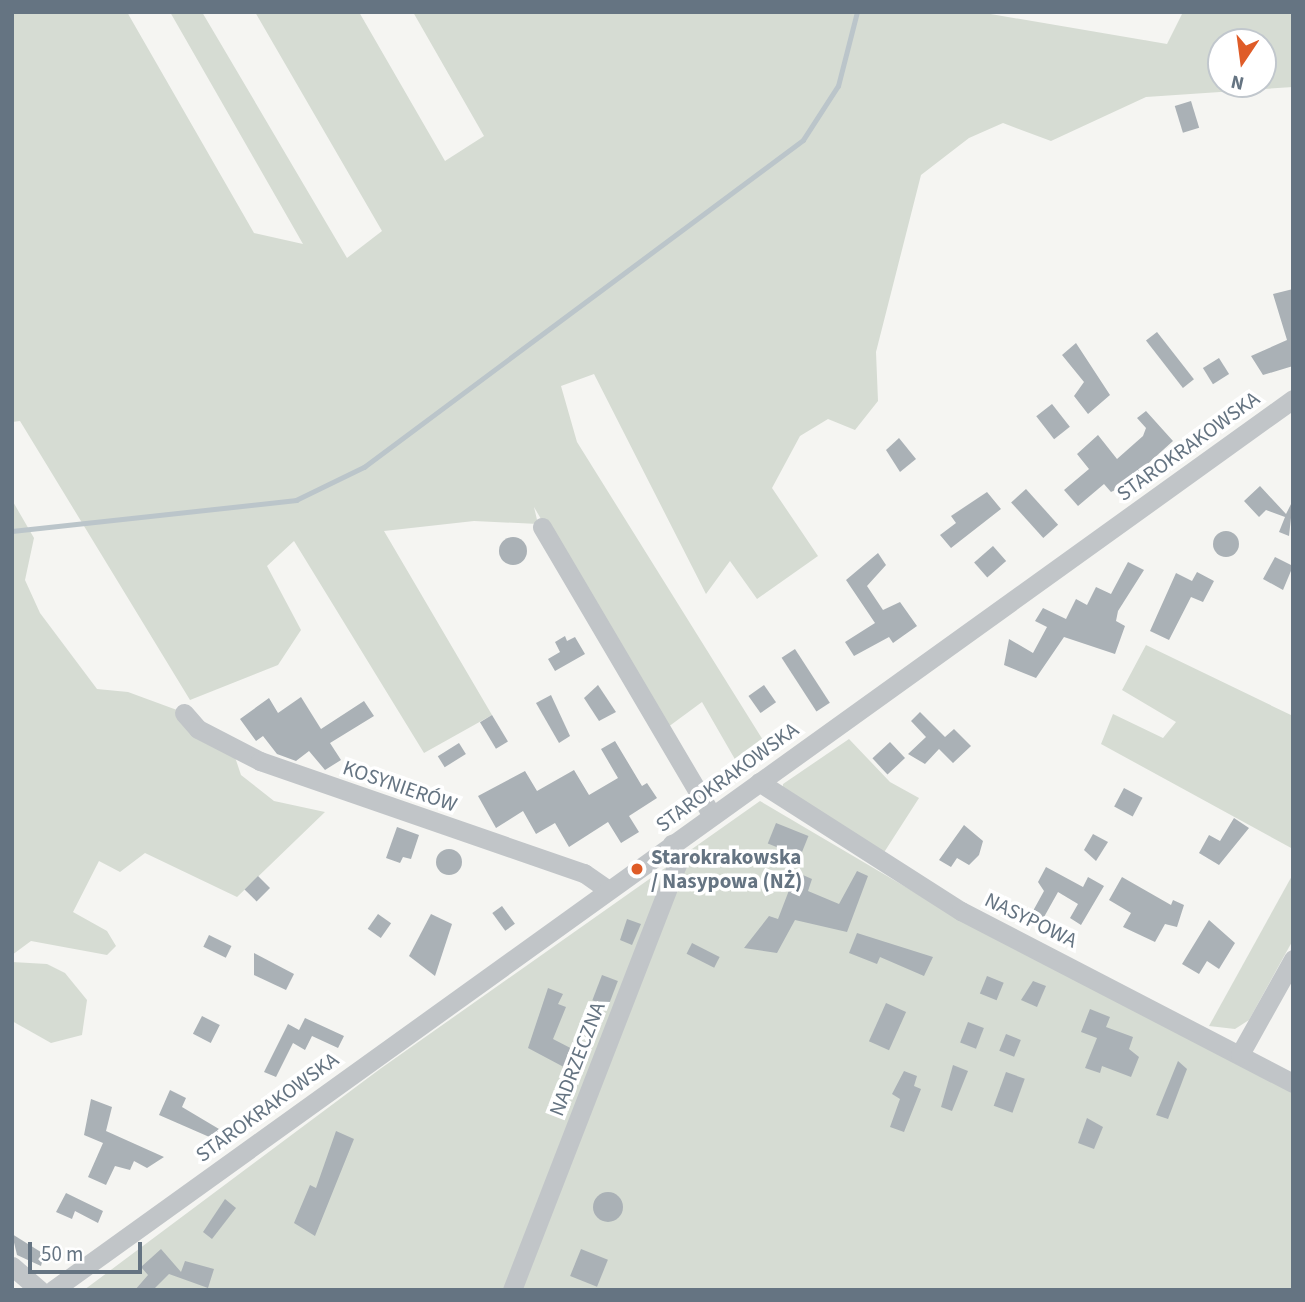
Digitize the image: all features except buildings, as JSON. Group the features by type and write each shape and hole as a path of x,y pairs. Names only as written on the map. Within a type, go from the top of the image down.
{"street":[{"name":"STAROKRAKOWSKA","path":"53,1290 1293,399"},
{"path":"542,527 712,816"},
{"name":"KOSYNIERÓW","path":"184,713 198,729 260,761 584,873 608,890"},
{"name":"NASYPOWA","path":"759,782 961,911 1293,1083"},
{"name":"NADRZECZNA","path":"512,1290 677,864 673,845"},
{"path":"1240,1054 1293,959"},
{"path":"12,1266 40,1290"}],"shaded area":[{"path":"12,12 127,12 254,233 303,244 170,12 202,12 347,258 382,231 255,12 359,12 445,161 484,136 413,12 979,12 1167,44 1183,12 1293,12 1293,87 1277,88 1277,28 1207,28 1207,93 1146,97 1051,141 1003,123 969,138 921,175 876,352 878,401 855,430 828,419 800,436 772,488 818,556 757,599 730,561 706,594 594,374 561,386 577,442 771,753 744,775 702,702 664,730 534,507 538,524 474,521 384,531 492,715 424,753 294,541 267,566 301,630 278,665 190,700 20,421 12,422"},
{"path":"12,500 34,538 25,580 40,613 97,689 128,692 196,717 231,745 241,775 274,801 325,812 237,897 145,853 120,872 99,861 73,912 107,931 116,946 107,955 31,941 12,955"},
{"path":"1146,645 1293,716 1293,849 1101,744 1113,714 1163,738 1176,722 1122,690"},
{"path":"849,739 890,782 919,798 883,854 782,795 783,784"},
{"path":"760,801 960,919 1293,1091 1293,1290 84,1290 380,1069"},
{"path":"1293,874 1293,940 1249,1020 1235,1029 1209,1026"},
{"path":"12,962 47,964 65,973 87,1000 82,1035 51,1043 12,1021"}],"waterway":[{"path":"12,531 296,500 364,467 803,140 838,86 857,12"}],"place":[{"name":"Starokrakowska / Nasypowa (NŻ)","path":"637,869"}]}
